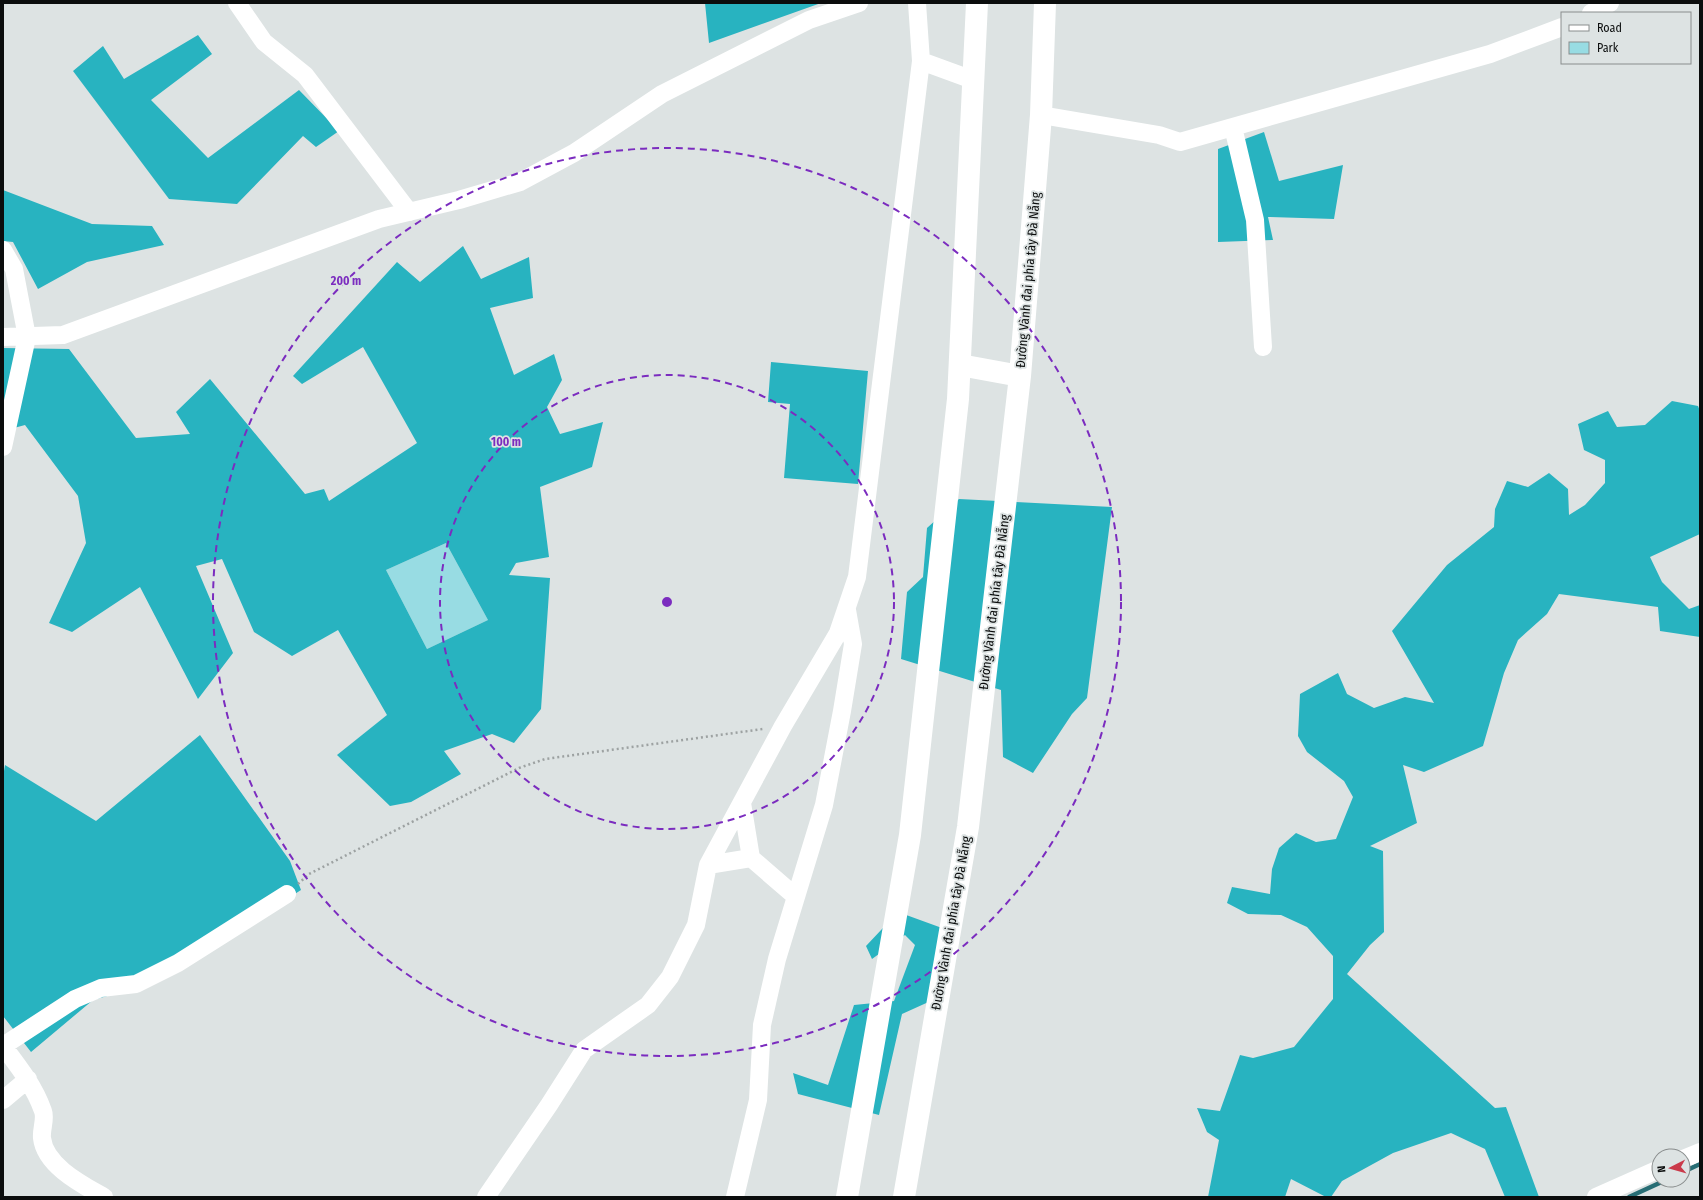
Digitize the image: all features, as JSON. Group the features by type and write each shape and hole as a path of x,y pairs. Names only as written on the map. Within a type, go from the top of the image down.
{"main road":[{"path":"847,1197 910,836 958,399 977,3"},
{"name":"Đường Vành đai phía tây Đà Nẵng","path":"904,1197 968,828 1020,376 1041,115 1045,3"},
{"path":"960,365 1020,376"}],"street":[{"path":"237,3 264,42 305,75 409,212"},
{"path":"3,337 63,335 379,219 459,200 520,182 574,153 662,94 809,20 859,3"},
{"path":"486,1197 549,1105 584,1050 648,1005 670,977 696,925 708,865 783,726 838,633 857,577 921,61 917,3"},
{"path":"1593,12 1610,3"},
{"path":"1041,115 1159,134 1180,142 1490,54 1561,27"},
{"path":"921,61 973,80"},
{"path":"1233,127 1255,220 1263,347"},
{"path":"3,250 14,269 27,337 3,447"},
{"path":"736,1197 758,1100 762,1025 777,959 824,805 842,711 853,644 846,609"},
{"path":"742,803 750,858 795,896"},
{"path":"708,865 750,858"},
{"path":"104,1197 78,1182 53,1162 42,1139 44,1113 28,1079 3,1046 75,998 101,988 136,984 178,963 287,894"},
{"path":"3,1100 28,1079"},
{"path":"1596,1197 1651,1173"}],"path":[{"path":"287,894 309,874 519,768 568,755 783,726"}],"green space":[{"path":"446,543 488,620 427,649 386,570"}],"shaded area":[{"path":"705,3 821,3 709,43"},
{"path":"198,35 212,54 151,100 208,158 299,90 339,131 316,147 303,136 237,204 169,199 73,71 103,46 124,79"},
{"path":"1264,132 1279,181 1343,165 1334,219 1268,217 1273,240 1218,242 1218,149"},
{"path":"3,190 92,224 152,226 164,245 87,262 38,289 13,242 3,241"},
{"path":"463,246 481,279 529,257 533,298 490,308 514,375 554,354 562,380 547,407 560,434 603,422 592,467 540,487 549,557 516,563 509,575 550,578 541,709 514,743 492,734 444,751 461,774 411,802 390,806 337,755 387,715 338,630 292,656 254,632 222,559 196,566 233,653 198,699 140,587 72,632 49,623 86,543 78,496 25,425 3,431 3,348 69,349 136,438 190,434 176,412 210,379 305,494 324,489 329,501 417,443 363,347 302,384 293,376 397,262 420,282","holes":["446,543 488,620 427,649 386,570"]},
{"path":"771,362 868,371 858,484 784,478 790,404 768,402"},
{"path":"1672,401 1698,406 1700,411 1700,534 1650,557 1662,582 1689,609 1700,605 1700,637 1660,631 1658,607 1559,594 1547,614 1518,640 1504,673 1483,746 1424,772 1403,765 1417,823 1370,846 1383,851 1384,932 1370,945 1347,974 1495,1108 1506,1107 1539,1197 1505,1197 1485,1149 1451,1133 1393,1153 1342,1181 1331,1197 1326,1197 1291,1179 1285,1197 1208,1197 1219,1140 1207,1132 1197,1108 1220,1111 1240,1055 1253,1058 1294,1047 1333,999 1333,956 1307,927 1281,915 1248,914 1227,903 1232,887 1270,894 1272,869 1279,848 1296,833 1316,842 1336,839 1353,797 1344,781 1307,752 1298,736 1300,694 1338,673 1347,694 1374,708 1405,697 1434,703 1392,631 1447,565 1494,527 1495,509 1507,481 1528,487 1549,473 1568,489 1569,515 1585,505 1605,483 1605,460 1584,450 1578,424 1608,411 1617,427 1645,425"},
{"path":"959,499 1112,507 1087,698 1072,714 1033,773 1003,757 1001,690 901,659 907,592 923,577 927,528"},
{"path":"200,735 290,861 301,890 157,982 93,1000 31,1052 3,1016 3,777 5,765 96,821"},
{"path":"898,912 953,932 944,995 902,1014 879,1115 798,1094 793,1073 828,1085 854,1005 894,1001 915,945 905,935 872,959 866,946"}],"waterway":[{"path":"1691,1168 1700,1164"},
{"path":"1629,1197 1651,1187"}]}
